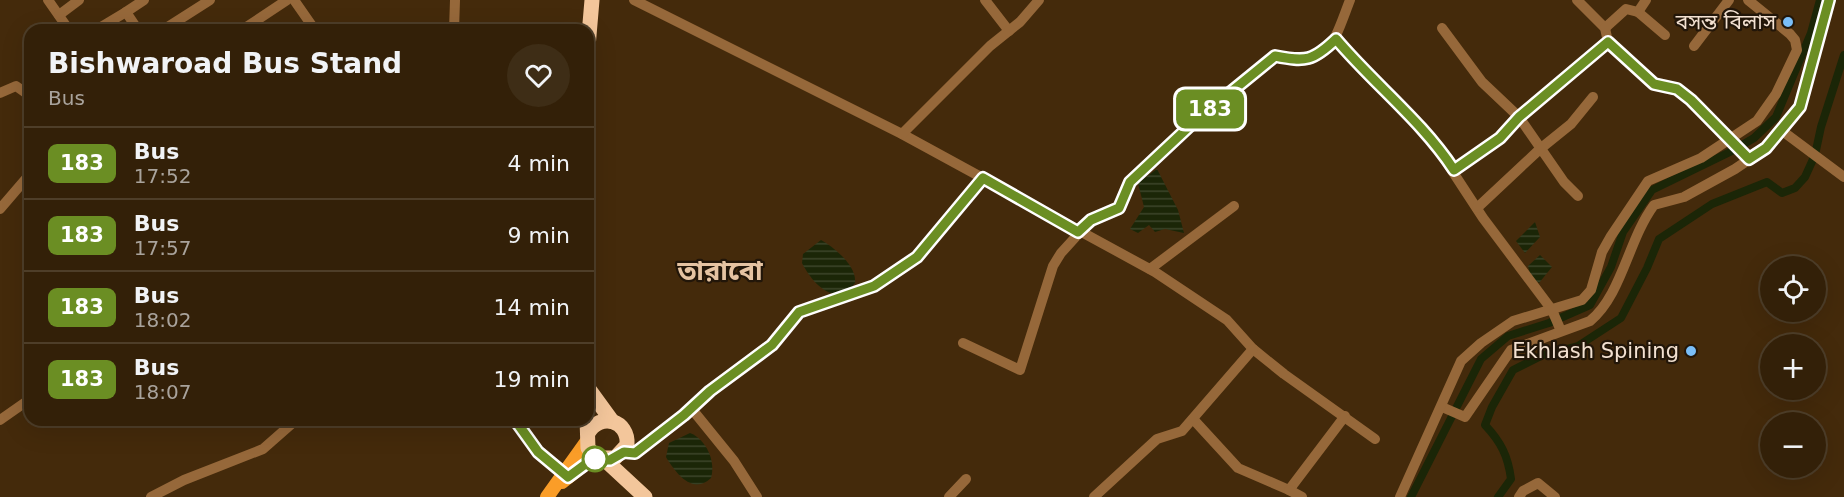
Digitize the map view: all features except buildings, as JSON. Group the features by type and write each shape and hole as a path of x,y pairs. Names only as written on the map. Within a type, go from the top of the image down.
{"highway":[{"path":"590,24 592,0"},
{"path":"594,396 612,421 622,426 626,432 624,452 640,491"},
{"path":"594,425 612,421"},
{"path":"587,431 592,454 640,491"},
{"path":"601,459 615,458 624,452"}],"main road":[{"path":"551,493 565,475 587,431"},
{"path":"565,475 587,462 601,459"}],"street":[{"path":"48,0 65,24"},
{"path":"59,15 79,0"},
{"path":"106,24 144,0"},
{"path":"172,24 210,0"},
{"path":"251,24 286,0"},
{"path":"294,0 310,24"},
{"path":"454,24 455,0"},
{"path":"634,0 902,134 1078,232 1150,269 1227,320 1253,349 1375,439"},
{"path":"985,0 1010,31"},
{"path":"902,134 990,46 1010,31 1040,0"},
{"path":"963,343 1020,370 1053,266 1078,232 1091,220 1119,208 1130,182 1203,114 1275,56 1299,61 1315,57 1336,39 1349,4 1338,0"},
{"path":"1577,0 1605,28 1608,42 1654,84 1677,89 1691,100 1749,159"},
{"path":"1638,12 1646,0"},
{"path":"1694,46 1729,0"},
{"path":"1400,497 1461,361 1481,343 1514,321 1553,311 1582,300 1591,290 1602,252 1648,181 1701,158 1730,140 1757,121 1776,94 1797,51 1795,40 1748,0"},
{"path":"1442,407 1465,417 1501,361 1511,350 1590,321 1599,314 1611,294 1644,219 1654,205 1684,197 1766,148 1800,107 1829,0"},
{"path":"1605,28 1626,9 1638,12 1665,35"},
{"path":"126,12 134,24"},
{"path":"1442,28 1482,82 1519,117 1578,196"},
{"path":"1336,39 1363,71 1428,134 1454,170 1477,208 1553,311 1561,331"},
{"path":"1454,170 1500,138 1519,117 1608,42"},
{"path":"0,93 16,86 24,92"},
{"path":"1477,208 1540,148 1571,124 1593,97"},
{"path":"1781,130 1844,177"},
{"path":"624,452 635,453 710,391 772,345 799,312 874,286 917,257 983,178"},
{"path":"0,209 24,181"},
{"path":"1150,269 1234,206"},
{"path":"1094,497 1157,439 1182,431 1253,349"},
{"path":"0,420 24,403"},
{"path":"691,408 734,461 756,497"},
{"path":"1289,490 1345,416"},
{"path":"1192,418 1238,468 1302,497"},
{"path":"152,497 184,480 263,449 289,426"},
{"path":"519,426 538,452 565,475"},
{"path":"949,497 966,479"},
{"path":"1519,497 1538,483 1555,497"}],"shaded area":[{"path":"1157,169 1178,210 1184,233 1165,229 1155,232 1149,225 1138,233 1130,229 1144,207 1138,183"},
{"path":"1535,222 1540,237 1525,253 1516,241"},
{"path":"821,240 849,264 855,277 855,283 840,294 832,293 818,285 802,263 803,254"},
{"path":"1540,255 1552,267 1539,283 1531,277 1528,266"},
{"path":"690,433 701,440 711,458 711,478 704,483 697,484 685,480 666,457 669,443"}],"waterway":[{"path":"1411,497 1481,359 1508,336 1549,323 1590,305 1611,267 1623,232 1652,190 1732,151 1754,138 1776,117 1811,33 1820,0"},
{"path":"1498,497 1511,479 1510,471 1503,450 1485,425 1492,407 1513,370 1543,355 1578,346 1621,318 1659,239 1712,204 1767,182 1782,193 1795,188 1805,177 1815,155 1821,127 1844,55"}],"bus line":[{"name":"183","path":"518,426 547,462 568,477 591,460 598,458 610,460 624,452 635,453 684,415 710,391 772,345 799,312 849,297 874,286 917,257 983,178 1031,203 1078,232 1091,220 1119,208 1130,182 1194,122 1239,83 1275,56 1299,61 1315,57 1336,39 1363,71 1413,122 1428,134 1454,170 1500,138 1519,117 1608,42 1654,84 1677,89 1691,100 1749,159 1766,148 1800,107 1829,0"}],"place":[{"name":"বসন্ত বিলাস","path":"1788,22"},
{"name":"Ekhlash Spining","path":"1691,351"}],"district":[{"name":"তারাবো","path":"720,270"}]}
